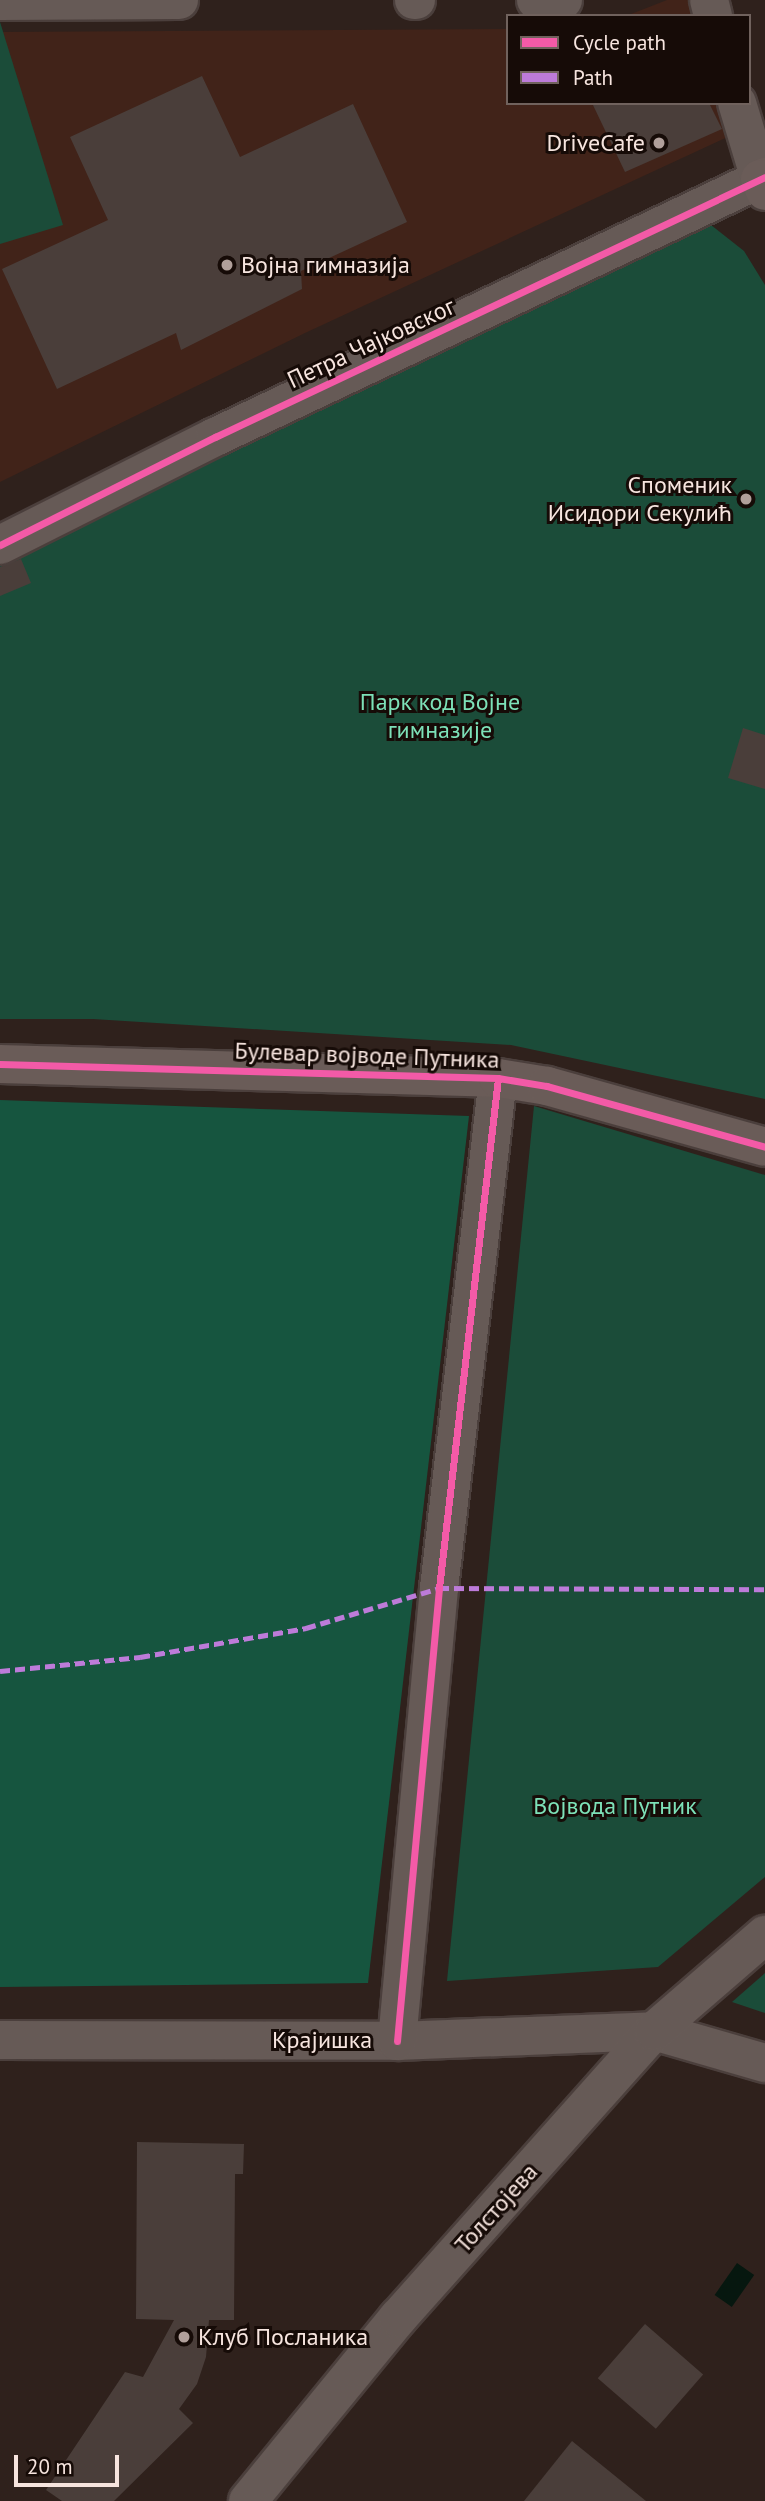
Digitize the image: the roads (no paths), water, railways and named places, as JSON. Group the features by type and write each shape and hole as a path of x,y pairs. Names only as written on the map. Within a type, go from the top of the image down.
{"street":[{"path":"0,1 179,0"},
{"path":"536,0 563,0"},
{"path":"738,105 763,183"},
{"name":"Петра Чајковског","path":"0,545 215,437 763,183"},
{"name":"Булевар војводе Путника","path":"0,1065 498,1078 547,1086 765,1147"},
{"path":"397,2041 439,1588 498,1078"},
{"name":"Толстојева","path":"248,2501 398,2318 654,2031 765,1935"},
{"name":"Крајишка","path":"0,2040 397,2041 654,2031 765,2063"}],"place":[{"name":"DriveCafe","path":"659,143"},
{"name":"Војна гимназија","path":"227,265"},
{"name":"Споменик Исидори Секулић","path":"746,499"},
{"name":"Клуб Посланика","path":"184,2337"}],"park label":[{"name":"Парк код Војне гимназије","path":"440,716"},
{"name":"Војвода Путник","path":"615,1806"}]}
